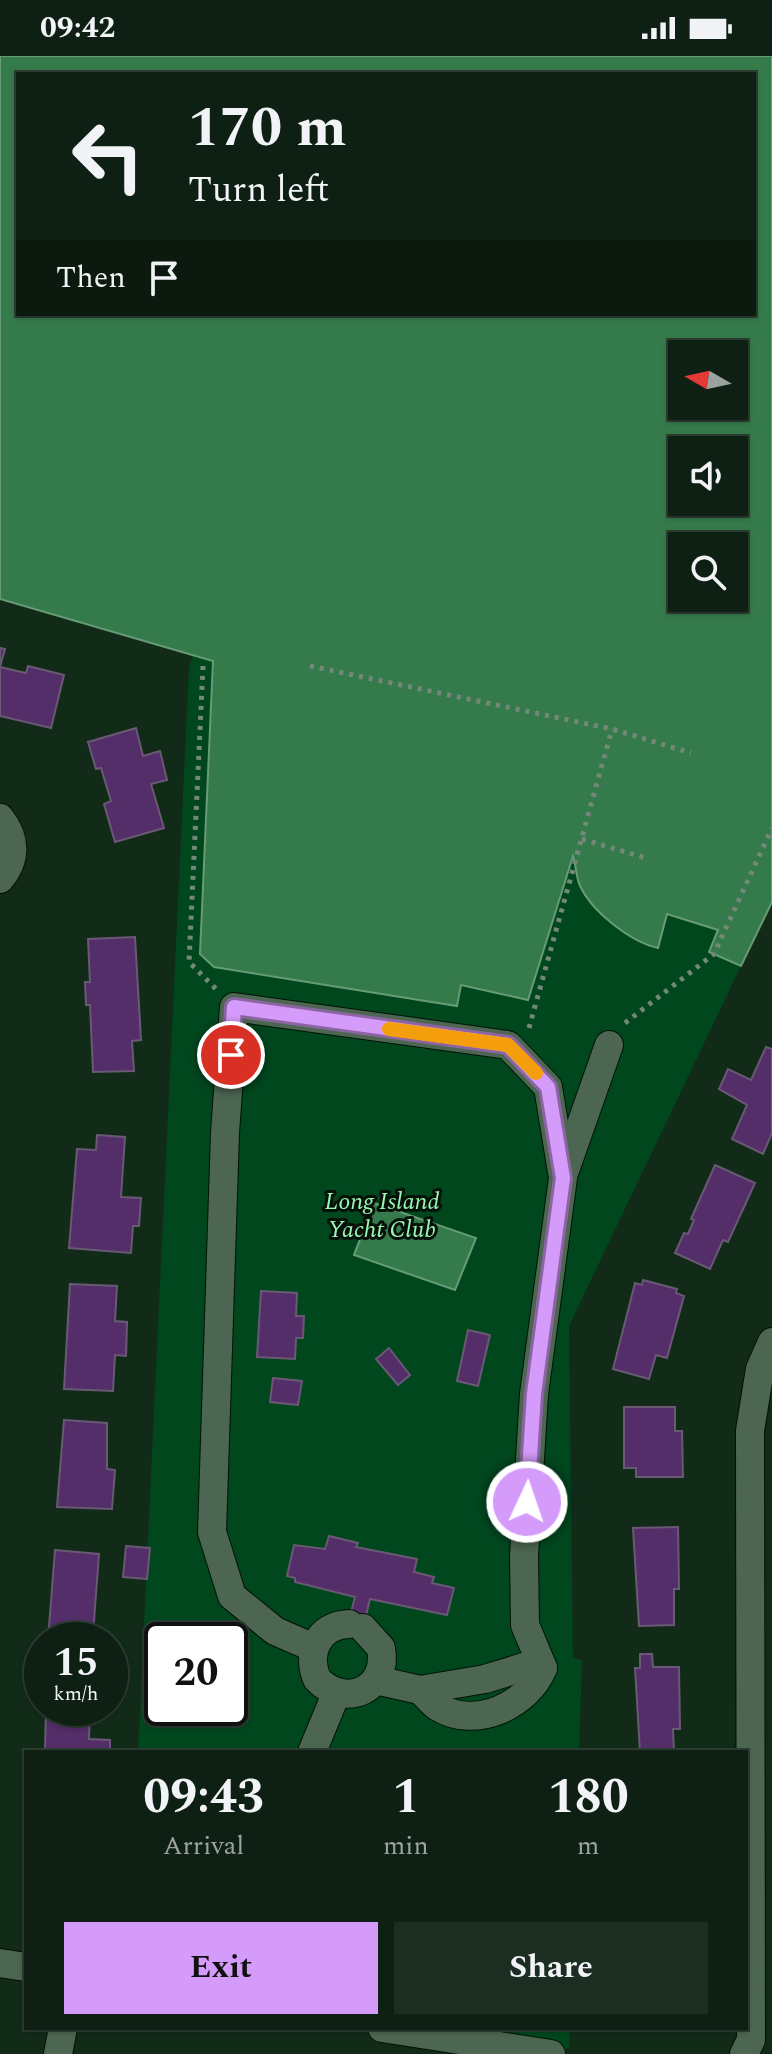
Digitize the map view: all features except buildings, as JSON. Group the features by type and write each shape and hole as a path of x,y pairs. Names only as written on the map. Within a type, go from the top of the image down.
{"street":[{"path":"0,818 13,842 13,857 0,879"},
{"path":"314,1648 275,1631 232,1596 212,1532 225,1133 234,1007 508,1045 548,1087 563,1178"},
{"path":"376,1680 420,1690 485,1679 524,1667 543,1668 525,1625 524,1556 534,1394 563,1178 613,1037"},
{"path":"744,2054 751,2040 750,1431 760,1369 772,1342"},
{"path":"356,1626 381,1648 383,1659 376,1680 358,1694 336,1694 317,1679 312,1668 314,1648 323,1634 333,1627 356,1626"},
{"path":"313,1750 336,1694"},
{"path":"0,1963 24,1967"},
{"path":"58,2054 63,2030"},
{"path":"391,2038 551,2054"}],"path":[{"path":"203,666 189,962 207,980"},
{"path":"310,666 612,729 691,753"},
{"path":"533,1012 612,729"},
{"path":"613,1037 714,954 772,828"},
{"path":"582,839 649,859"}],"green space":[{"name":"Long Island Yacht Club","path":"193,655 213,661 200,953 457,1006 461,984 573,854 761,924 569,1326 573,1658 582,1660 579,1750 138,1750 144,1624 144,1726 248,1726 248,1622 144,1622 189,668"},
{"path":"455,2030 570,2030 569,2049"}],"shaded area":[{"path":"0,56 772,56 772,902 741,966 709,952 718,930 667,914 658,948 625,933 593,906 586,896 573,856 528,1000 461,985 457,1006 214,967 200,954 213,661 0,599"},
{"path":"374,1203 476,1238 455,1290 354,1255"}],"slow traffic":[{"path":"389,1029 508,1045 536,1073"}],"route":[{"path":"231,1055 234,1007 508,1045 548,1087 563,1178 534,1394 527,1502"}]}
